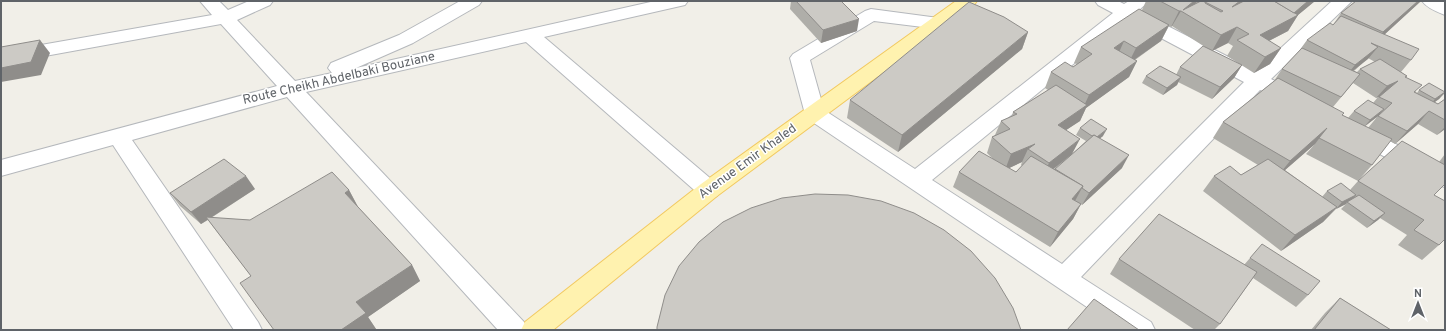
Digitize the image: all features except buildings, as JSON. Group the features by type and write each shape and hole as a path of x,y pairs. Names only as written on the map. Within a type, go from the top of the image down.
{"main road":[{"name":"Avenue Emir Khaled","path":"534,330 709,190 968,1"}],"street":[{"path":"209,1 515,330"},
{"path":"1,58 225,18 264,1"},
{"path":"291,89 406,39 474,1"},
{"name":"Route Cheikh Abdelbaki Bouziane","path":"1,168 291,89 679,1"},
{"path":"1104,1 1133,7 1285,96"},
{"path":"1064,278 1258,81 1343,1"},
{"path":"1431,1 1445,9"},
{"path":"915,181 1133,7"},
{"path":"939,23 871,14 800,58 815,114 1142,330"},
{"path":"530,34 709,190"},
{"path":"1341,124 1445,179"},
{"path":"118,136 249,330"}]}
